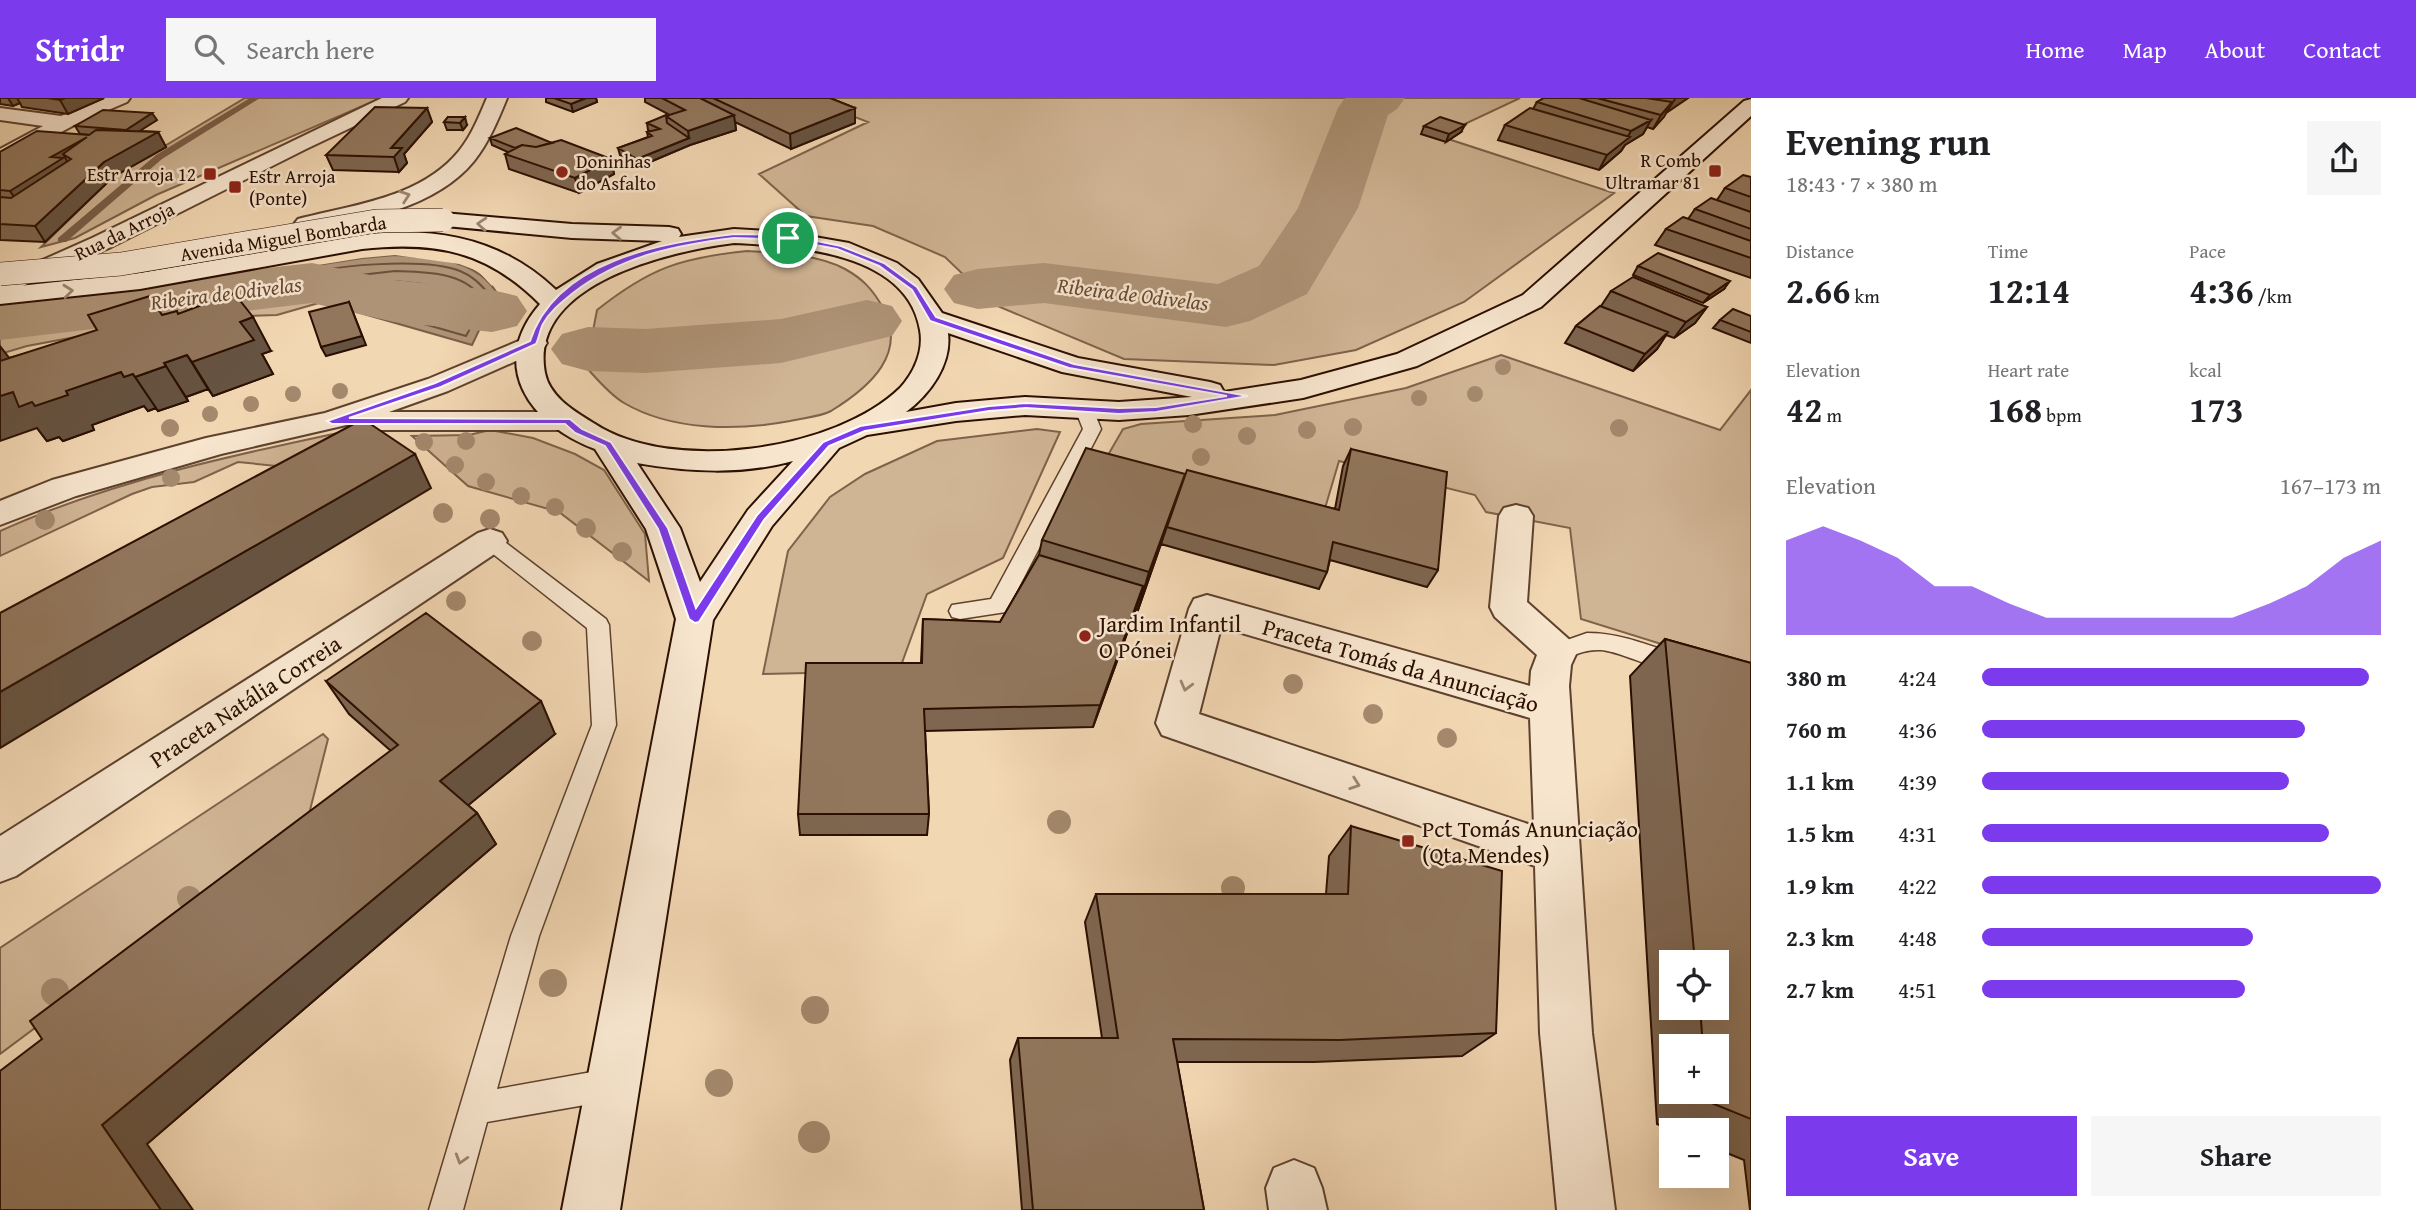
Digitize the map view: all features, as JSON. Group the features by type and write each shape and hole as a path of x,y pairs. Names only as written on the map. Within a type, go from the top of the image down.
{"main road":[{"path":"0,158 64,123 120,98"},
{"name":"Rua da Arroja","path":"0,288 41,271 398,98"},
{"path":"0,268 41,271 343,217 417,192 460,163 482,132 497,98"},
{"path":"863,428 989,408 1026,405 1156,410 1303,389 1407,360 1532,301 1751,105"},
{"path":"0,114 64,123"},
{"name":"Avenida Miguel Bombarda","path":"0,274 121,264 376,221 422,219 572,231 734,236"},
{"path":"734,236 788,238 839,247 881,264 915,289 933,319 934,356 910,395 863,428 826,444 752,460 676,460 608,444 579,431 542,398 531,376 533,342 539,324 555,303 589,277 632,256 682,242 734,236"},
{"name":"Avenida Miguel Bombarda","path":"0,296 111,286 386,240 444,241 504,260 527,275 555,303"},
{"path":"933,319 1072,366 1244,396"},
{"path":"0,514 64,488 217,445 332,421 438,385 533,342"},
{"path":"332,421 567,421"},
{"path":"608,444 663,528 695,619"},
{"path":"591,1210 695,619 760,518 826,444"},
{"path":"1516,516 1508,607 1558,652"},
{"name":"Praceta Natália Correia","path":"0,861 490,541"},
{"name":"Praceta Tomás da Anunciação","path":"1550,708 1207,609 1176,723 1558,854 1549,673 1552,660 1558,652"},
{"path":"1558,854 1566,1033 1586,1210"}],"lane":[{"path":"960,611 998,606 1092,429 1084,409"},
{"path":"446,1210 525,936 604,725 598,625 490,541"},
{"path":"1558,652 1577,641 1606,642 1698,671"},
{"path":"476,1108 614,1084"}],"shaded area":[{"path":"245,98 381,98 156,195 75,238 41,247 113,177"},
{"path":"806,98 1520,98 1439,136 1614,193 1464,302 1356,350 1274,365 1124,359 995,305 945,257 873,226 806,216 759,174 868,122"},
{"path":"747,251 798,255 822,260 851,273 871,289 889,323 891,339 888,354 871,380 845,402 822,415 770,424 727,427 684,424 643,412 624,403 608,391 586,367 597,310 616,296 667,267 703,257"},
{"path":"252,275 322,302 277,315 211,317 134,326 27,346 0,354 0,310 135,295"},
{"path":"1501,355 1720,430 1751,390 1751,672 1581,619 1570,528 1486,512 1475,495 1339,461 1323,515 1181,478 1093,481 1123,429 1141,424 1275,415 1406,388"},
{"path":"366,427 316,470 238,462 194,482 152,487 132,494 0,556 0,531 89,496 180,469"},
{"path":"1037,429 1060,432 1003,558 927,594 899,671 763,674 788,551 830,497 865,474 937,441"},
{"path":"490,430 533,438 575,454 604,470 645,534 649,581 559,512 468,486 412,436 469,435"},
{"path":"323,734 328,739 306,826 0,1054 0,948"}],"water":[{"path":"395,255 452,262 465,266 488,281 497,293 472,345 322,302 252,275 362,258"}],"pier":[{"path":"395,251 460,260 480,268 494,282 492,286 478,271 459,264 395,255 249,276 252,272"}],"building":[{"path":"554,98 586,98 571,104"},
{"path":"662,98 700,98 734,115 688,131 666,116 685,110"},
{"path":"713,98 830,98 855,108 790,134"},
{"path":"1544,98 1579,98 1651,120 1631,131 1537,102"},
{"path":"1597,98 1646,98 1672,102 1661,115"},
{"path":"375,107 427,108 391,148 402,148 394,157 326,155"},
{"path":"1530,108 1630,137 1607,155 1505,125"},
{"path":"103,110 152,113 126,130 75,126"},
{"path":"666,115 667,123 689,138 637,159 618,148 652,136 647,132 660,129 647,123"},
{"path":"448,117 465,117 460,123 444,122"},
{"path":"1440,117 1465,125 1449,134 1424,126"},
{"path":"516,128 552,143 515,148 490,138"},
{"path":"96,130 158,132 104,162 35,226 0,224 0,197 11,198 71,159 63,154 87,137 51,157 63,158 10,191 0,190 0,152 37,131 89,135"},
{"path":"561,140 611,159 575,178 505,154 522,145 536,147"},
{"path":"1743,175 1751,177 1751,197 1725,188"},
{"path":"1711,198 1751,212 1751,229 1695,209"},
{"path":"1683,217 1751,241 1751,258 1666,229"},
{"path":"1658,253 1730,281 1710,295 1638,266"},
{"path":"1633,277 1707,307 1686,322 1611,291"},
{"path":"234,293 253,317 240,322 254,340 192,362 187,355 135,377 133,374 124,377 121,372 66,391 68,395 35,406 32,402 19,407 13,392 0,396 0,361 97,330 88,315 150,296 162,315 177,311 178,314"},
{"path":"349,302 362,336 321,347 309,312"},
{"path":"1600,306 1668,332 1645,354 1576,326"},
{"path":"1733,309 1751,316 1751,332 1720,320"},
{"path":"363,419 415,454 0,692 0,613"},
{"path":"1086,448 1185,474 1149,572 1042,540"},
{"path":"1351,449 1447,472 1438,570 1333,542 1327,572 1167,527 1187,470 1339,510"},
{"path":"1039,555 1143,586 1100,705 924,709 929,814 798,814 806,663 922,663 923,619 1000,622"},
{"path":"426,613 541,701 440,781 477,813 102,1125 161,1210 0,1210 0,1071 42,1039 30,1021 398,745 326,681"},
{"path":"1665,639 1751,663 1751,1119 1714,1104 1729,1104 1729,1034 1702,1034 1701,1020 1729,1020 1729,950 1694,950"},
{"path":"1351,826 1502,871 1496,1033 1340,1040 1173,1039 1204,1210 1033,1210 1018,1038 1118,1038 1096,894 1348,894"}],"waterway":[{"path":"62,240 159,157 256,98"},
{"name":"Ribeira de Odivelas","path":"978,289 1044,283 1226,306 1283,280 1328,208 1364,108 1379,98"},
{"name":"Ribeira de Odivelas","path":"0,319 312,283 394,301 492,311"},
{"name":"Ribeira de Odivelas","path":"588,349 645,351 781,341 867,321"}],"place":[{"name":"R Comb Ultramar 81","path":"1715,171"},
{"name":"Doninhas do Asfalto","path":"562,172"},
{"name":"Estr Arroja 12","path":"210,174"},
{"name":"Estr Arroja (Ponte)","path":"235,187"},
{"name":"Jardim Infantil O Pónei","path":"1085,636"},
{"name":"Pct Tomás Anunciação (Qta Mendes)","path":"1408,841"}],"route":[{"path":"734,236 788,238 839,247 881,264 915,289 933,319 1008,345 1072,366 1107,374 1244,396 1156,410 1119,411 1026,405 989,408 863,428 826,444 760,518 695,619 663,528 608,444 579,431 567,421 332,421 438,385 533,342 539,324 555,303 589,277 632,256 682,242 734,236"}]}
